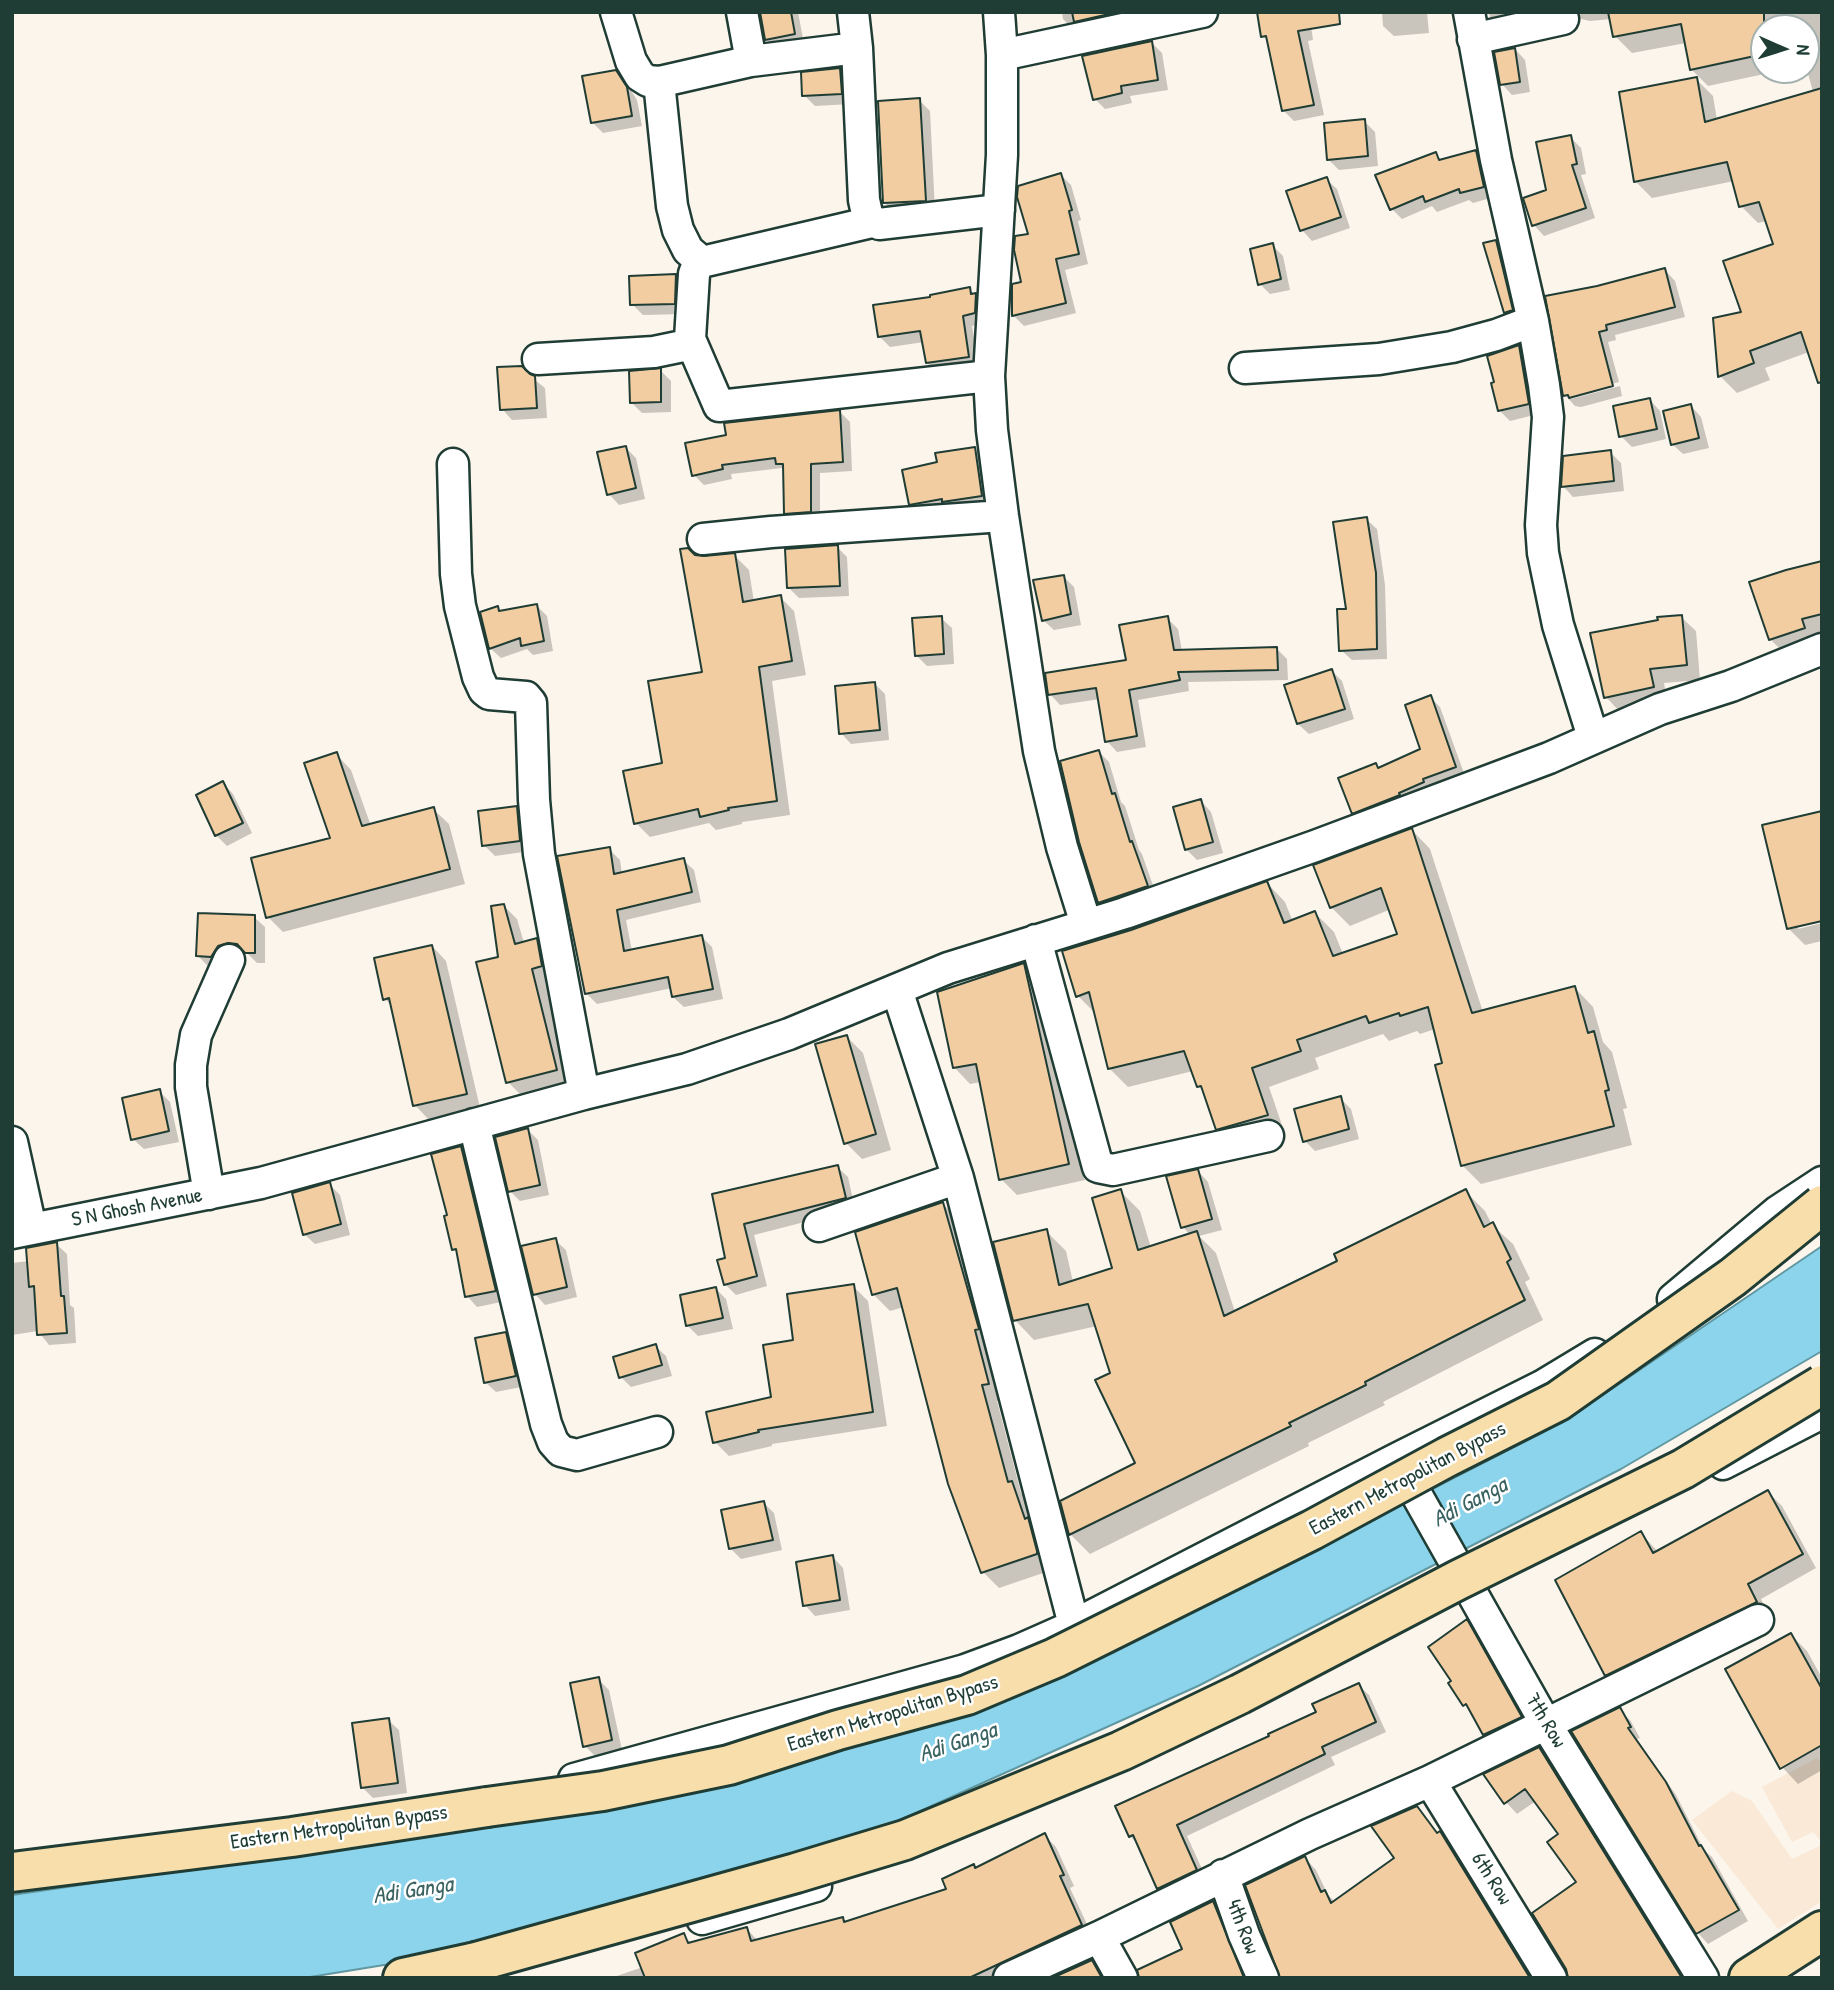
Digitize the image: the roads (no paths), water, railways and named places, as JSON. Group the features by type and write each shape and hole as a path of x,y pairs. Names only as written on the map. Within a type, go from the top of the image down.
{"main road":[{"name":"Eastern Metropolitan Bypass","path":"12,1872 292,1837 603,1791 729,1765 838,1730 967,1695 1055,1658 1312,1530 1558,1401 1733,1277 1822,1205"},
{"path":"415,1975 475,1972 905,1840 1121,1751 1240,1694 1458,1580 1683,1469 1822,1385"},
{"path":"1749,1978 1822,1930"}],"street":[{"path":"616,12 631,61 640,76 648,81 659,82 751,61 857,48"},
{"path":"742,12 751,61"},
{"path":"853,12 864,200 866,214 872,222"},
{"path":"999,12 1002,55 999,210 989,376 992,430 1039,751 1062,847 1086,924"},
{"path":"1002,55 1202,12"},
{"path":"1563,19 1471,26 1496,160 1533,321 1548,417 1541,525 1543,553 1558,625 1593,737"},
{"path":"659,82 672,206 678,230 688,250 702,262"},
{"path":"989,376 719,405 690,339 694,274 702,262 872,222 879,224 999,210"},
{"path":"1245,368 1414,354 1496,335 1533,321"},
{"path":"538,359 654,352 683,346 690,339"},
{"path":"453,464 456,574 460,606 478,677 489,694 526,697 531,701 536,835 583,1094"},
{"path":"704,540 771,532 1003,516"},
{"name":"S N Ghosh Avenue","path":"21,1230 261,1183 583,1094 687,1069 789,1034 948,968 1158,902 1315,846 1549,758 1660,709 1731,686 1822,649"},
{"path":"1036,940 1098,1167 1113,1170 1268,1136"},
{"path":"209,1194 191,1087 191,1065 196,1034 229,960"},
{"path":"897,990 958,1178 1074,1625"},
{"path":"474,1124 546,1424 553,1442 561,1451 577,1455 657,1432"},
{"path":"12,1142 21,1230"},
{"path":"819,1226 958,1178"},
{"path":"487,1807 570,1780 965,1670 1074,1625 1542,1386 1587,1360 1681,1294 1779,1212 1822,1182"},
{"path":"475,1972 771,1900 931,1848 1085,1784 1822,1413"},
{"name":"7th Row","path":"1396,1459 1546,1726 1703,1978"},
{"path":"1009,1978 1310,1834 1430,1782 1758,1620"},
{"name":"6th Row","path":"1430,1782 1551,1978"},
{"name":"4th Row","path":"1223,1875 1244,1935 1263,1978"},
{"path":"1099,1937 1122,1978"}],"water":[{"name":"Adi Ganga","path":"1822,1246 1822,1351 1621,1469 1198,1686 887,1826 464,1952 304,1978 12,1978 12,1895 513,1822 894,1735 1112,1653 1563,1422"}]}
